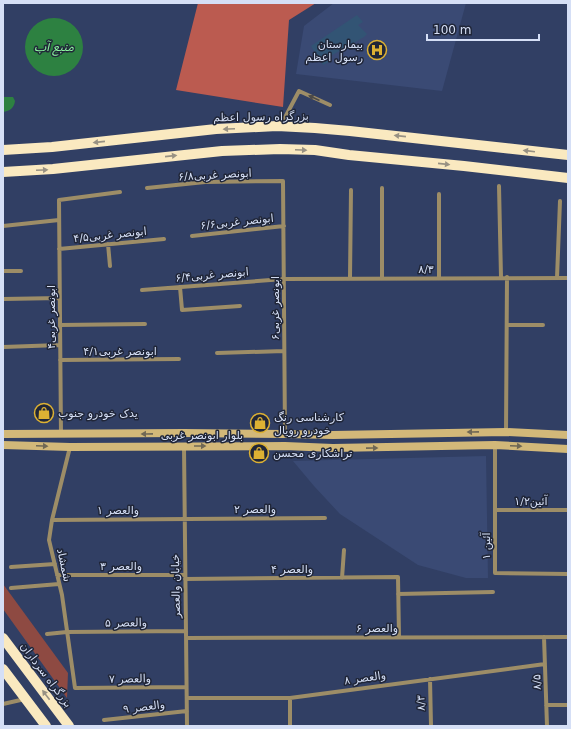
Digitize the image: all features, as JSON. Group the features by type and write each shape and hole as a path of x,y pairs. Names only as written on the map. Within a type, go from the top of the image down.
{"highway":[{"name":"بزرگراه رسول اعظم","path":"3,150 52,147 216,129 281,126 350,131 568,155"},
{"path":"3,172 53,169 222,151 280,149 315,150 349,155 568,178"},
{"name":"بزرگراه سرداران","path":"3,638 69,726"},
{"path":"3,669 46,726"}],"main road":[{"name":"بلوار ابونصر غربی","path":"3,434 60,435 184,433 367,435 506,432 568,435"},
{"path":"442,433 442,446"},
{"name":"بلوار ابونصر غربی","path":"3,445 70,447 285,446 333,448 495,445 568,449"}],"street":[{"path":"281,126 299,91 330,105"},
{"name":"۶/۸ابونصر غربی","path":"147,188 206,182 283,181"},
{"name":"۶ابونصر غربی","path":"283,181 285,434"},
{"path":"499,186 501,277"},
{"path":"382,188 382,278"},
{"path":"350,278 351,190"},
{"name":"۴ابونصر غربی","path":"60,435 59,200 120,192"},
{"path":"438,194 439,278"},
{"path":"557,278 560,201"},
{"path":"3,226 59,220"},
{"name":"۶/۶ابونصر غربی","path":"192,236 284,226"},
{"name":"۴/۵ابونصر غربی","path":"59,249 164,239"},
{"path":"108,244 110,266"},
{"path":"3,271 21,271"},
{"path":"506,432 508,277"},
{"name":"۸/۳","path":"284,278 568,278"},
{"name":"۶/۴ابونصر غربی","path":"142,290 284,278"},
{"path":"180,287 182,310 240,306"},
{"path":"3,299 60,298"},
{"path":"60,325 145,324"},
{"path":"507,325 543,325"},
{"path":"3,347 60,345"},
{"path":"217,352 284,351"},
{"name":"۴/۱ابونصر غربی","path":"60,360 179,360"},
{"name":"آئین ۱","path":"495,445 494,573 568,574"},
{"name":"خیابان والعصر","path":"184,446 187,726"},
{"name":"شمشاد","path":"70,447 52,520 49,540 62,595 75,688"},
{"name":"۱/۲آئین","path":"495,510 568,510"},
{"name":"والعصر ۲","path":"185,519 325,518"},
{"name":"والعصر ۱","path":"52,520 185,519"},
{"path":"342,578 344,550"},
{"path":"11,567 55,564"},
{"name":"والعصر ۳","path":"57,574 185,577"},
{"name":"والعصر ۴","path":"185,577 398,577 398,594"},
{"path":"11,588 59,584"},
{"path":"399,637 398,594 493,592"},
{"name":"والعصر ۵","path":"48,634 67,632 186,631"},
{"name":"۸/۵","path":"544,637 547,726"},
{"name":"والعصر ۶","path":"186,638 568,637"},
{"name":"والعصر ۸","path":"186,698 290,698 545,664"},
{"name":"۸/۳","path":"430,679 431,726"},
{"name":"والعصر ۷","path":"75,688 186,687"},
{"path":"290,698 290,726"},
{"path":"3,704 26,699"},
{"path":"546,705 568,705"},
{"name":"والعصر ۹","path":"104,720 187,711"}],"shaded area":[{"path":"198,3 316,3 289,20 283,107 176,90"},
{"name":"بیمارستان رسول اعظم","path":"334,3 466,3 442,91 296,74 304,26"},
{"path":"486,456 488,578 466,578 418,565 340,514 293,461"},
{"path":"3,584 68,673 67,698 3,609"}],"water":[{"name":"منبع آب","path":"54,18 65,20 78,31 81,36 83,47 81,58 70,71 65,74 54,76 43,74 30,63 27,58 25,47 27,36 38,23 43,20"},
{"path":"3,97 13,97 15,101 14,106 11,109 3,112"}],"building":[{"path":"357,15 363,22 358,25 367,34 327,58 329,62 323,65 311,46"}],"place":[{"name":"بیمارستان رسول اعظم","path":"377,50"},
{"name":"یدک خودرو جنوب","path":"44,413"},
{"name":"کارشناسی رنگ خودرو رویال","path":"260,423"},
{"name":"تراشکاری محسن","path":"259,453"}]}
